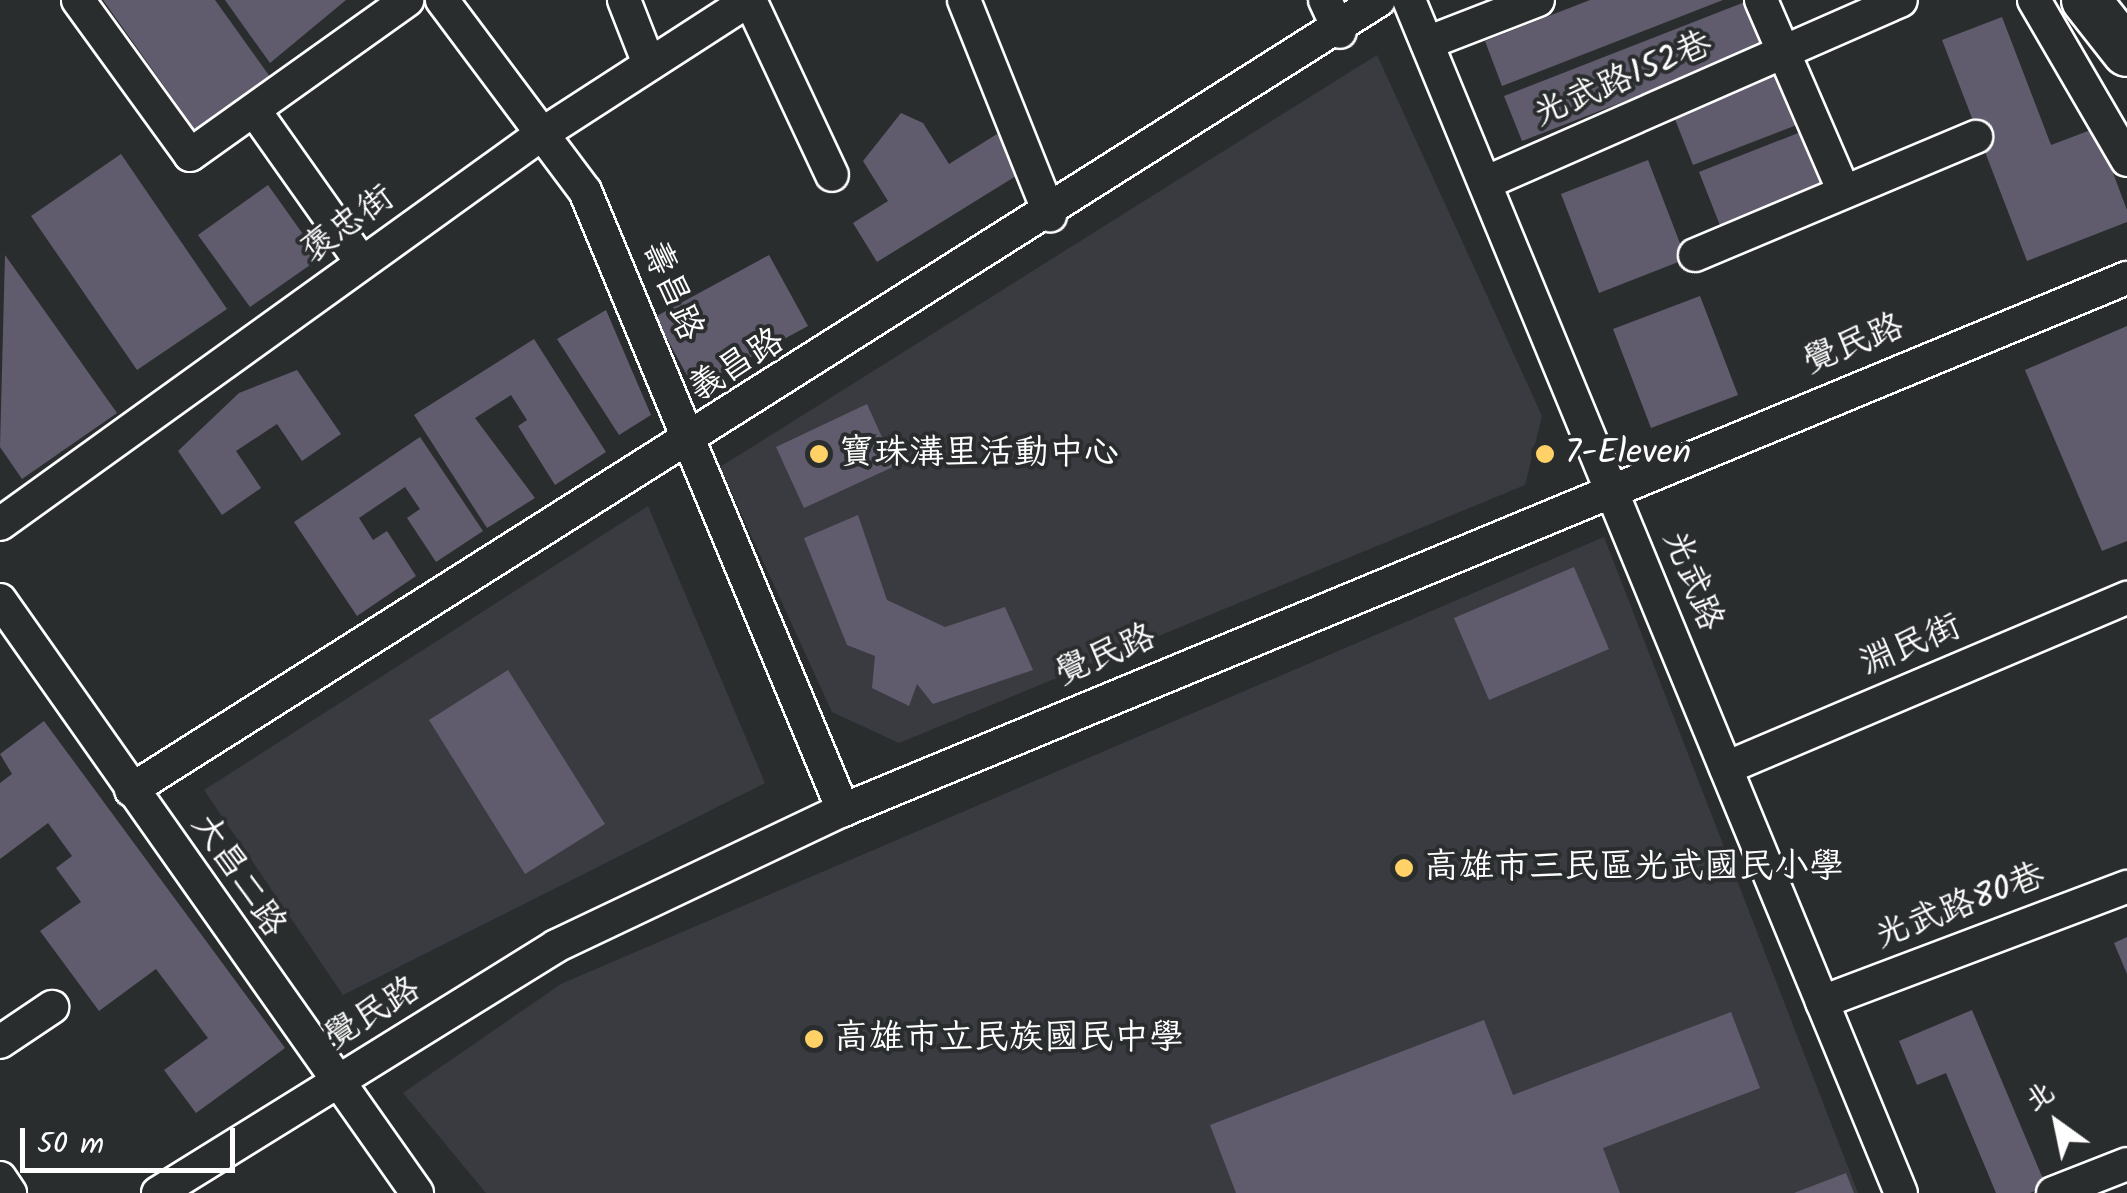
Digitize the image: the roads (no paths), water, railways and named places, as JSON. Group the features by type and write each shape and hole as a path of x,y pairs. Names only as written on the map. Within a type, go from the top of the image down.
{"highway":[{"path":"2086,0 2127,52"}],"street":[{"path":"78,0 190,156 406,0"},
{"name":"壽昌路","path":"442,0 540,136 585,191 843,810"},
{"path":"624,0 650,64"},
{"path":"749,0 832,175"},
{"name":"褒忠街","path":"0,524 540,136 749,0"},
{"path":"964,0 1050,215"},
{"path":"1325,0 1340,32"},
{"name":"義昌路","path":"131,790 1340,32 1379,0"},
{"name":"光武路","path":"1409,0 1900,1193"},
{"path":"1427,43 1538,0"},
{"path":"1762,0 1844,192"},
{"name":"光武路152巷","path":"1485,183 1786,54 1901,0"},
{"path":"2034,0 2127,160"},
{"path":"254,110 362,264"},
{"path":"1695,255 1976,137"},
{"name":"覺民路","path":"158,1193 556,946 843,810 1610,487 2124,287"},
{"name":"淵民街","path":"1726,768 2127,598"},
{"name":"大昌二路","path":"0,600 334,1086 417,1193"},
{"name":"光武路80巷","path":"1822,1002 2127,887"},
{"path":"0,1042 52,1007"},
{"path":"2054,1193 2127,1164"},
{"path":"0,1178 10,1193"}],"place":[{"name":"寶珠溝里活動中心","path":"819,454"},
{"name":"7-Eleven","path":"1545,454"},
{"name":"高雄市三民區光武國民小學","path":"1404,868"},
{"name":"高雄市立民族國民中學","path":"814,1039"}]}
